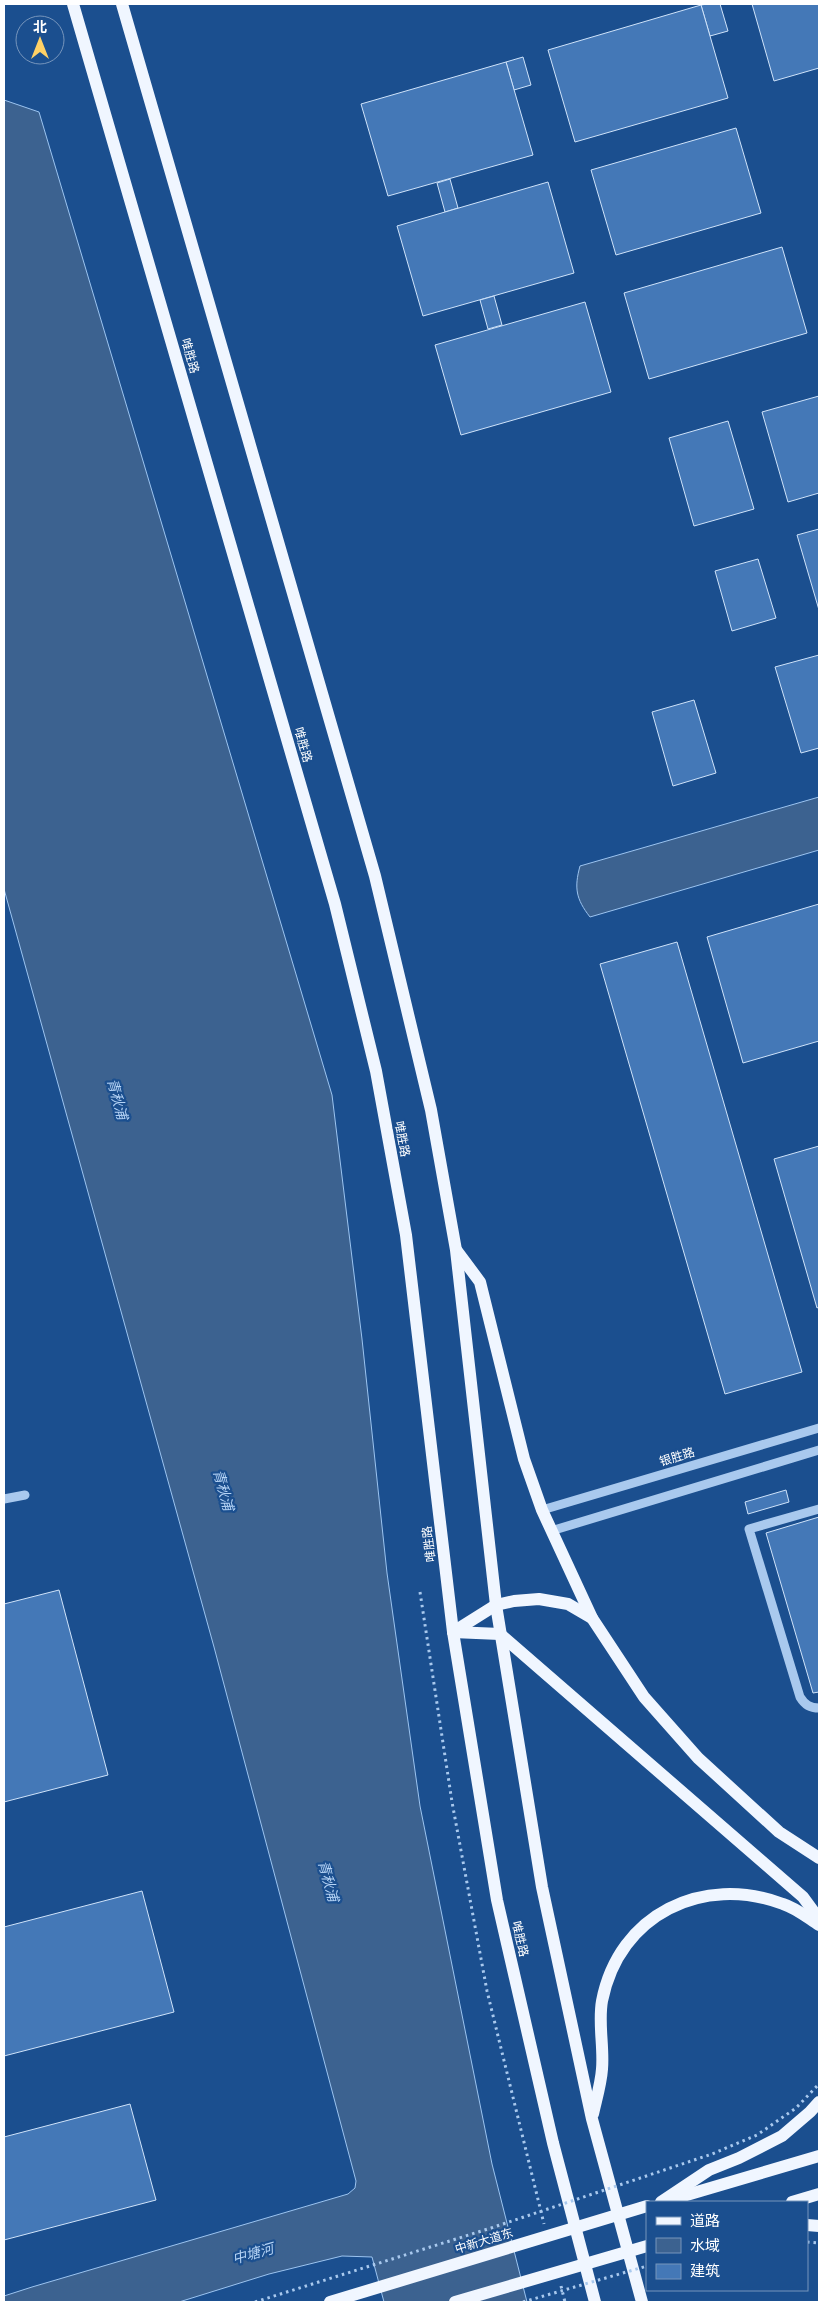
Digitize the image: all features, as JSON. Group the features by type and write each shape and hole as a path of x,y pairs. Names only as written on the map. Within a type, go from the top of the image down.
{"main road":[{"name":"唯胜路","path":"73,4 335,904 376,1071 406,1235 453,1632 496,1900 553,2143 595,2302"},
{"path":"122,4 375,876 430,1110 456,1250 496,1605 542,1887 592,2119 642,2302"},
{"path":"456,1250 480,1282 524,1459 550,1531 592,1618 644,1697 698,1758 779,1832 819,1858"},
{"path":"453,1632 496,1605 539,1599 568,1604 592,1618"},
{"path":"453,1632 500,1634 803,1897 819,1919"},
{"path":"592,2119 602,2070 602,2002 612,1968 632,1937 652,1917 678,1904 702,1896 729,1894 755,1896 785,1904 819,1925"},
{"path":"662,2201 709,2170 739,2158 782,2136 819,2102"},
{"path":"664,2201 819,2156"},
{"path":"795,2201 819,2194"},
{"name":"中新大道东","path":"330,2302 646,2206"},
{"path":"455,2302 646,2246"}],"street":[{"name":"银胜路","path":"542,1510 819,1428"},
{"path":"550,1531 819,1450"},
{"path":"4,1499 25,1495"},
{"path":"819,1508 749,1529 800,1697 804,1703 812,1708 819,1708"}],"path":[{"path":"420,1592 452,1802 487,1991 546,2228"},
{"path":"255,2302 491,2228 712,2154 757,2134 796,2108 819,2084"},
{"path":"523,2302 646,2266"},
{"path":"560,2284 565,2302"}],"water":[{"path":"4,100 39,112 332,1095 362,1339 387,1573 420,1806 492,2164 527,2302 384,2302 372,2257 342,2256 269,2274 179,2302 4,2302 4,2296 32,2287 348,2194 355,2188 356,2181 214,1647 4,889"},
{"path":"819,797 819,850 590,917 579,899 577,881 580,866"}],"building":[{"path":"720,4 728,31 710,36 701,5"},
{"path":"752,4 819,4 819,68 774,81"},
{"path":"701,5 728,98 575,142 548,50"},
{"path":"523,57 531,85 514,90 506,62"},
{"path":"506,62 533,155 388,196 361,104"},
{"path":"736,128 761,213 616,255 591,170"},
{"path":"450,179 458,208 445,212 437,183"},
{"path":"548,182 574,273 423,316 397,226"},
{"path":"782,247 807,333 649,379 624,293"},
{"path":"494,296 502,325 488,329 480,300"},
{"path":"585,302 611,392 461,435 435,345"},
{"path":"819,396 819,493 788,502 762,412"},
{"path":"728,421 754,509 694,526 669,438"},
{"path":"819,529 819,610 797,535"},
{"path":"758,559 776,618 732,631 715,571"},
{"path":"819,655 819,748 801,753 775,667"},
{"path":"694,700 716,773 673,786 652,712"},
{"path":"819,904 819,1041 743,1063 707,937"},
{"path":"677,942 802,1372 725,1394 600,964"},
{"path":"819,1146 819,1307 817,1308 774,1159"},
{"path":"786,1490 789,1502 748,1514 745,1502"},
{"path":"819,1517 819,1692 813,1693 766,1533"},
{"path":"59,1590 108,1775 4,1802 4,1604"},
{"path":"142,1891 174,2012 4,2056 4,1927"},
{"path":"130,2104 156,2200 4,2240 4,2137"}],"water label":[{"name":"青秋浦","path":"117,1099"},
{"name":"青秋浦","path":"223,1490"},
{"name":"青秋浦","path":"328,1881"},
{"name":"中塘河","path":"253,2254"}]}
